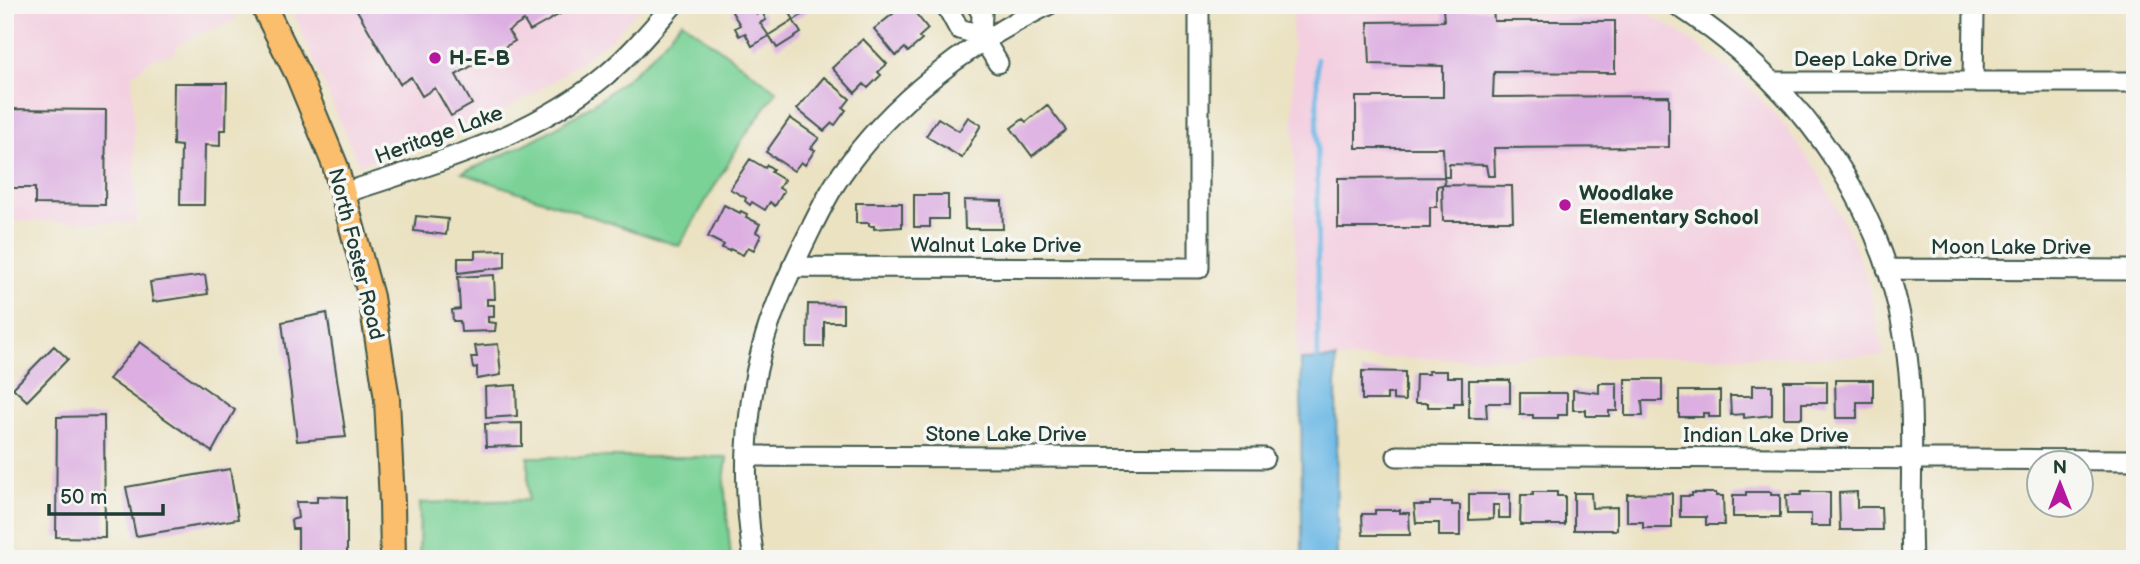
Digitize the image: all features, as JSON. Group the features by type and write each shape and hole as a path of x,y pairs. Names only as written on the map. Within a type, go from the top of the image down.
{"main road":[{"name":"North Foster Road","path":"263,5 298,75 344,193 371,297 387,399 393,559"}],"street":[{"name":"Heritage Lake","path":"344,193 462,154 525,128 605,76 634,49 673,5"},
{"path":"946,5 960,29 983,38"},
{"path":"977,5 982,14 983,38 998,63"},
{"path":"754,559 747,488 748,429 763,345 792,267 815,220 841,175 875,133 911,96 983,38 1048,5"},
{"name":"Walnut Lake Drive","path":"792,267 1199,268 1199,5"},
{"path":"1677,5 1712,28 1774,82 1819,135 1847,178 1870,224 1887,270 1901,322 1909,373 1912,559"},
{"name":"Deep Lake Drive","path":"1973,82 1974,13"},
{"name":"Deep Lake Drive","path":"1774,82 2135,82"},
{"name":"Moon Lake Drive","path":"1887,270 2135,270"},
{"name":"Stone Lake Drive","path":"748,456 1264,458"},
{"name":"Indian Lake Drive","path":"1398,456 2135,460"}],"shaded area":[{"path":"5,5 230,5 237,20 196,35 177,46 175,53 154,58 132,75 137,223 5,221"},
{"path":"290,5 642,5 612,38 552,82 513,106 359,165"},
{"name":"Woodlake Elementary School","path":"1292,5 1636,6 1688,38 1744,81 1783,124 1818,172 1852,239 1869,286 1884,356 1297,359"}],"green space":[{"path":"682,21 777,91 742,140 679,246 462,173 557,127 601,99 642,65"},
{"path":"528,457 727,457 724,481 731,559 419,559 420,503 528,500"}],"water":[{"path":"1336,359 1337,559 1302,559 1301,360"}],"building":[{"name":"H-E-B","path":"354,5 576,5 530,31 524,21 508,31 515,41 456,75 472,104 451,116 435,88 422,96 411,77 400,84"},
{"path":"743,5 751,5 757,14 762,11 766,20 760,23 769,36 752,46 745,33 739,36 735,28 740,25 732,12"},
{"path":"778,5 809,5 811,9 794,20 787,8 782,11"},
{"path":"904,5 909,5 928,29 919,37 922,40 908,52 905,48 896,56 874,29"},
{"path":"1443,9 1493,9 1494,21 1615,21 1615,73 1494,72 1493,97 1669,96 1669,147 1494,148 1495,176 1488,176 1486,165 1449,164 1449,177 1444,177 1443,148 1356,148 1356,97 1443,97 1443,66 1370,64 1368,22 1444,21"},
{"path":"793,20 801,33 777,48 769,35"},
{"path":"863,39 887,64 878,72 881,75 868,88 864,84 855,93 832,68"},
{"path":"824,77 850,99 835,125 832,123 824,131 797,109"},
{"path":"174,83 227,83 226,130 220,130 220,146 205,145 204,205 180,205 181,146 173,145"},
{"path":"1047,105 1066,130 1032,156 1011,128 1023,119 1026,122"},
{"path":"5,109 106,110 105,205 35,204 35,188 5,188"},
{"path":"968,117 981,125 962,158 926,136 938,118 959,131"},
{"path":"790,118 819,138 811,148 815,150 805,165 801,162 794,171 766,152"},
{"path":"750,159 765,168 767,165 773,169 771,172 784,180 779,188 784,191 775,206 770,202 765,210 752,202 750,205 745,201 746,198 730,189"},
{"path":"1444,177 1445,185 1437,186 1437,207 1430,207 1430,228 1338,228 1338,178"},
{"path":"1442,185 1512,186 1513,221 1443,221"},
{"path":"914,195 948,195 948,219 930,219 930,227 914,227"},
{"path":"964,200 1002,201 1003,229 965,229"},
{"path":"856,203 902,203 902,227 874,229 869,223 856,223"},
{"path":"724,205 747,214 746,217 760,224 756,232 761,235 754,250 748,247 743,255 722,248 724,245 708,237"},
{"path":"416,216 448,219 446,235 414,231"},
{"path":"505,250 505,267 458,273 458,258 475,258 475,251"},
{"path":"205,275 208,294 153,302 150,282"},
{"path":"494,275 495,299 487,299 487,305 494,305 494,317 488,317 488,322 496,323 495,331 461,332 460,321 453,321 452,310 460,309 458,277"},
{"path":"808,304 843,305 843,322 824,322 824,347 807,347"},
{"path":"327,313 346,437 297,441 282,322"},
{"path":"140,342 235,410 212,452 109,379"},
{"path":"498,344 501,375 477,379 477,367 473,368 471,357 477,357 475,346"},
{"path":"54,346 68,359 27,401 13,388"},
{"path":"1362,371 1405,372 1405,401 1393,400 1393,394 1387,394 1387,400 1362,400"},
{"path":"1428,371 1447,371 1447,377 1462,377 1462,403 1454,403 1454,407 1428,407 1428,403 1415,403 1416,374 1429,374"},
{"path":"1625,379 1662,379 1662,401 1642,401 1643,416 1625,416"},
{"path":"1469,380 1510,380 1510,403 1486,403 1487,418 1469,418"},
{"path":"1835,380 1873,380 1873,402 1857,402 1857,418 1836,418"},
{"path":"1784,381 1827,381 1827,403 1802,403 1802,418 1784,418"},
{"path":"1599,383 1617,383 1617,411 1609,411 1609,416 1586,416 1586,410 1573,410 1573,390 1599,393"},
{"path":"516,385 517,416 486,418 485,387"},
{"path":"1752,385 1772,385 1772,415 1744,418 1744,414 1731,415 1730,396 1752,396"},
{"path":"1679,391 1720,391 1720,417 1709,417 1709,413 1703,413 1703,417 1679,417"},
{"path":"1520,393 1567,393 1567,415 1558,415 1558,418 1533,418 1533,415 1520,415"},
{"path":"104,416 105,538 56,537 57,417"},
{"path":"522,423 522,446 486,447 485,424"},
{"path":"230,469 238,519 136,536 126,487"},
{"path":"1533,492 1557,492 1557,496 1565,496 1565,525 1520,525 1521,495 1533,495"},
{"path":"1746,492 1771,492 1771,495 1780,495 1780,517 1733,517 1733,495 1746,495"},
{"path":"1801,492 1830,492 1830,526 1811,526 1811,514 1787,514 1786,495 1801,495"},
{"path":"1857,492 1857,507 1881,507 1882,530 1840,530 1839,493"},
{"path":"1574,493 1591,493 1592,508 1617,507 1617,530 1574,530"},
{"path":"1672,493 1672,528 1643,528 1643,522 1627,522 1627,494"},
{"path":"1692,493 1716,493 1716,496 1723,496 1724,525 1706,525 1706,517 1680,517 1680,496 1692,496"},
{"path":"1469,494 1510,494 1510,518 1499,518 1499,505 1493,505 1493,519 1469,520"},
{"path":"317,496 347,497 347,559 298,559 298,529 292,529 291,520 298,518 296,502 317,502"},
{"path":"1430,502 1452,502 1452,505 1460,505 1460,536 1439,536 1439,523 1416,523 1414,505 1430,505"},
{"path":"1375,510 1400,510 1400,513 1409,513 1410,535 1363,535 1362,514 1375,514"}],"waterway":[{"path":"1317,59 1318,365"}],"place":[{"name":"H-E-B","path":"435,58"},
{"name":"Woodlake Elementary School","path":"1565,205"}]}
